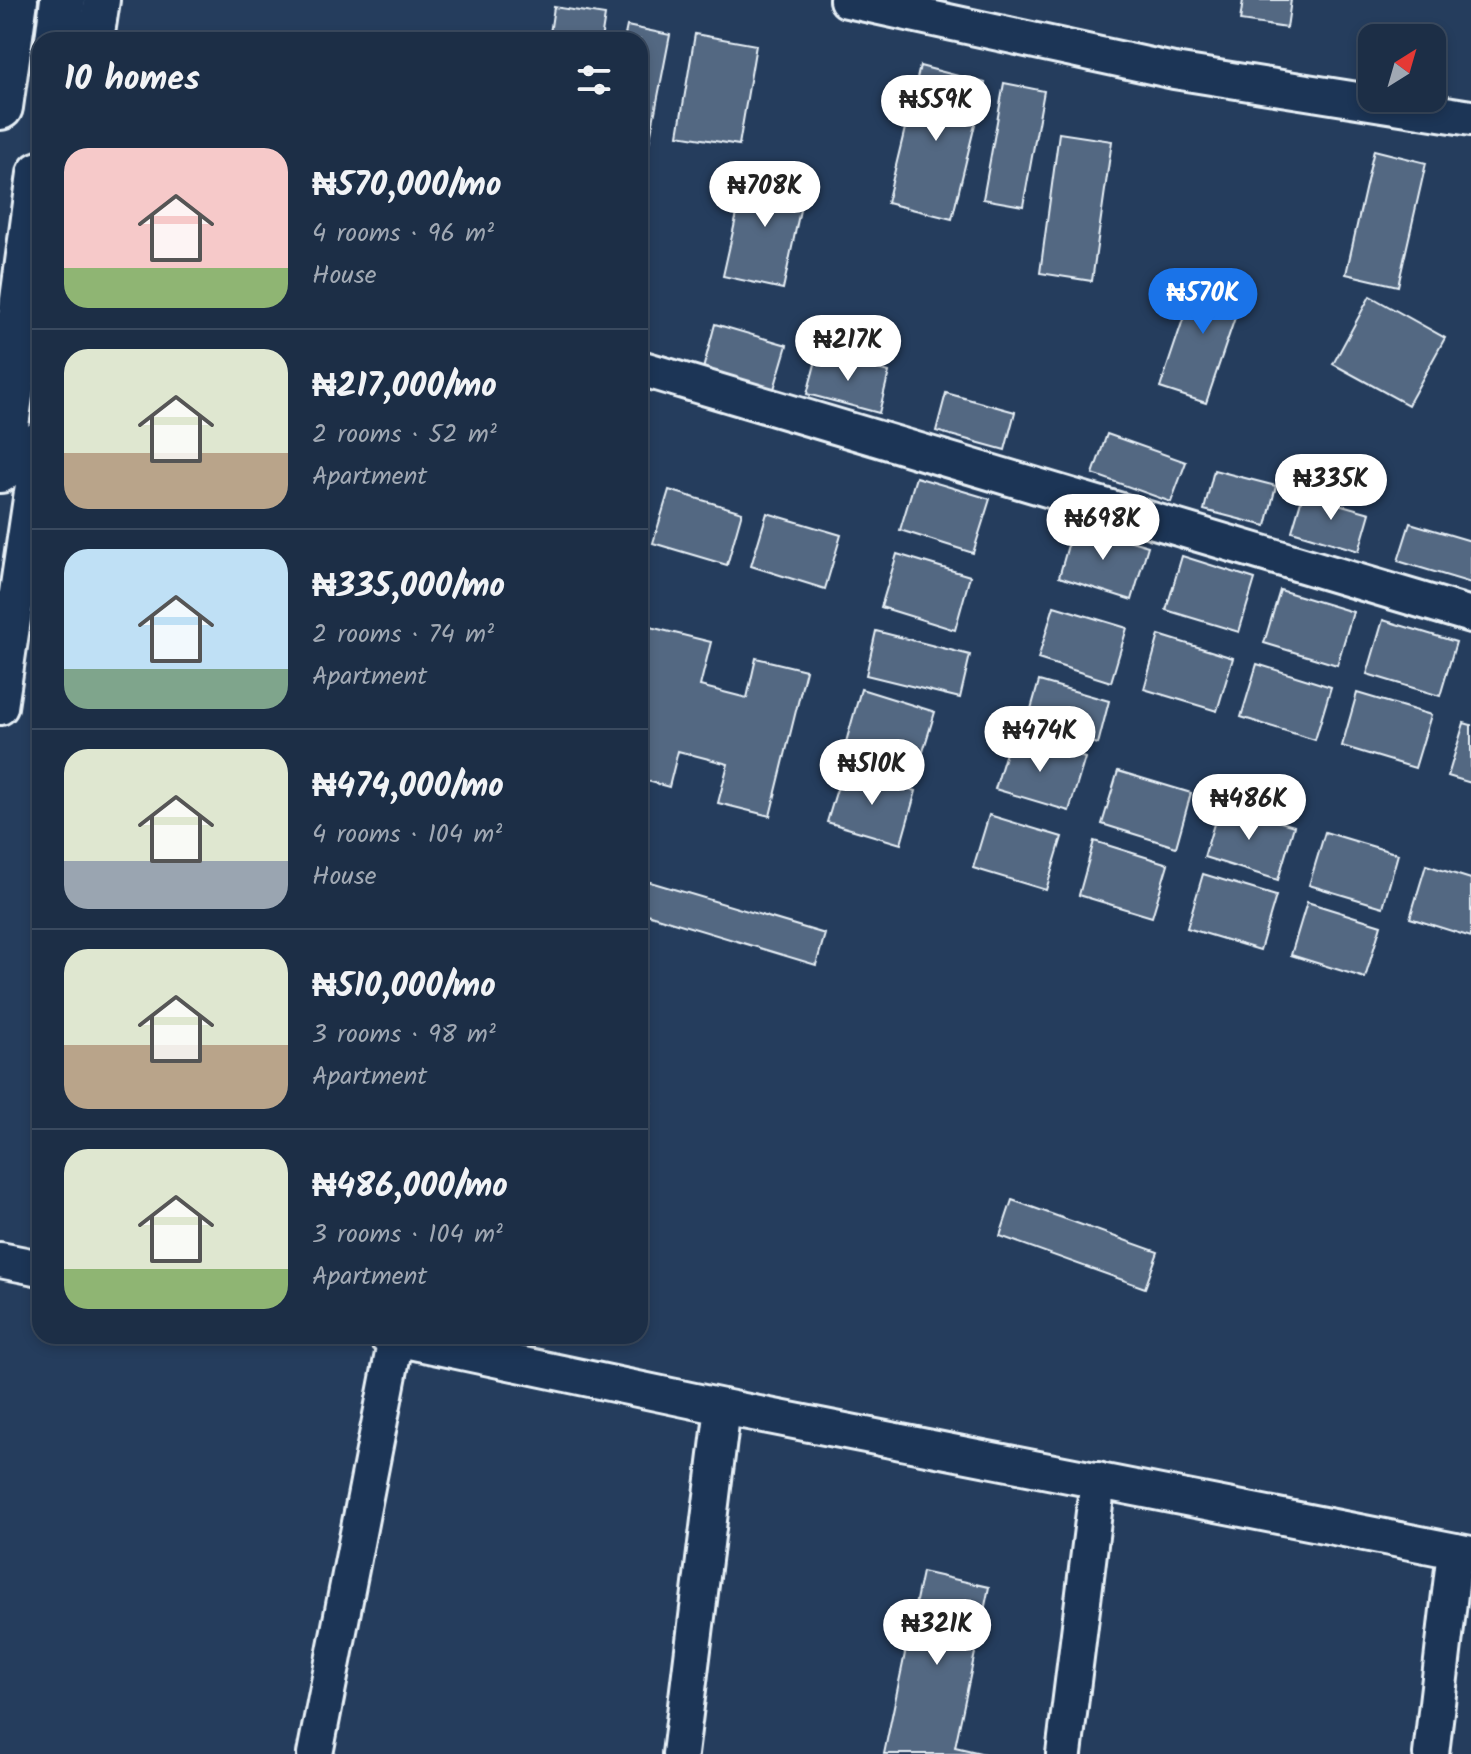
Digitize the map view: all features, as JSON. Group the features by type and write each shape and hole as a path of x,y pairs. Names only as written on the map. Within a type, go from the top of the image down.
{"highway":[{"path":"0,107 15,0"},
{"path":"59,32 63,0"},
{"path":"0,470 32,233"}],"street":[{"path":"97,32 102,0"},
{"path":"847,0 1174,71 1471,118"},
{"path":"648,370 1471,615"},
{"path":"0,707 32,492"},
{"path":"0,1260 32,1266"},
{"path":"315,1754 390,1344"},
{"path":"424,1344 723,1407 1463,1552 1431,1754"},
{"path":"680,1754 723,1407"},
{"path":"1064,1754 1098,1480"}],"building":[{"path":"1243,0 1291,0 1287,28 1240,21"},
{"path":"554,7 605,15 602,32 550,32"},
{"path":"627,26 670,35 648,148 648,32 626,32"},
{"path":"695,34 756,45 739,145 678,135"},
{"path":"920,66 985,83 952,219 887,203"},
{"path":"1004,83 1044,91 1023,206 983,199"},
{"path":"1059,133 1112,141 1092,281 1040,273"},
{"path":"1374,150 1426,163 1398,286 1346,274"},
{"path":"747,169 806,182 783,289 723,276"},
{"path":"1200,269 1246,285 1206,403 1160,388"},
{"path":"1370,296 1445,338 1408,405 1333,364"},
{"path":"715,324 787,345 774,389 703,369"},
{"path":"818,353 889,372 879,413 807,394"},
{"path":"946,393 1015,412 1005,450 936,431"},
{"path":"1107,434 1186,462 1171,502 1093,474"},
{"path":"1214,470 1276,486 1266,526 1204,510"},
{"path":"916,477 990,499 973,553 900,530"},
{"path":"669,490 742,512 727,565 653,543"},
{"path":"1303,494 1370,513 1359,551 1292,531"},
{"path":"767,513 841,535 825,589 751,566"},
{"path":"1410,523 1471,541 1471,583 1398,561"},
{"path":"1074,524 1148,546 1132,600 1059,577"},
{"path":"897,554 970,576 955,630 881,607"},
{"path":"1182,556 1255,579 1239,632 1166,610"},
{"path":"1280,590 1353,612 1337,665 1264,643"},
{"path":"1054,606 1127,628 1111,682 1038,659"},
{"path":"1383,620 1456,642 1440,696 1367,674"},
{"path":"648,626 711,642 700,686 747,698 756,658 806,670 770,816 718,803 728,764 678,751 669,787 648,781"},
{"path":"876,631 970,655 960,698 866,675"},
{"path":"1159,635 1233,658 1217,711 1144,689"},
{"path":"1257,664 1331,687 1315,740 1241,717"},
{"path":"1039,681 1109,701 1098,744 1027,723"},
{"path":"861,689 935,712 919,765 846,742"},
{"path":"1357,693 1431,715 1415,768 1342,746"},
{"path":"1464,723 1471,725 1471,783 1448,776"},
{"path":"1011,736 1085,758 1069,811 995,789"},
{"path":"843,769 916,791 901,844 827,822"},
{"path":"1118,771 1191,793 1176,847 1102,824"},
{"path":"1220,804 1294,826 1278,880 1204,857"},
{"path":"989,815 1062,837 1046,890 973,868"},
{"path":"1325,832 1398,854 1383,907 1309,885"},
{"path":"1094,841 1168,864 1152,917 1079,895"},
{"path":"1426,865 1471,879 1471,937 1410,918"},
{"path":"1203,874 1276,896 1260,950 1187,928"},
{"path":"648,881 825,934 816,965 648,914"},
{"path":"1307,902 1381,925 1365,978 1291,955"},
{"path":"1012,1200 1158,1252 1145,1288 1000,1236"},
{"path":"922,1572 989,1587 955,1747 985,1754 884,1754"}]}
